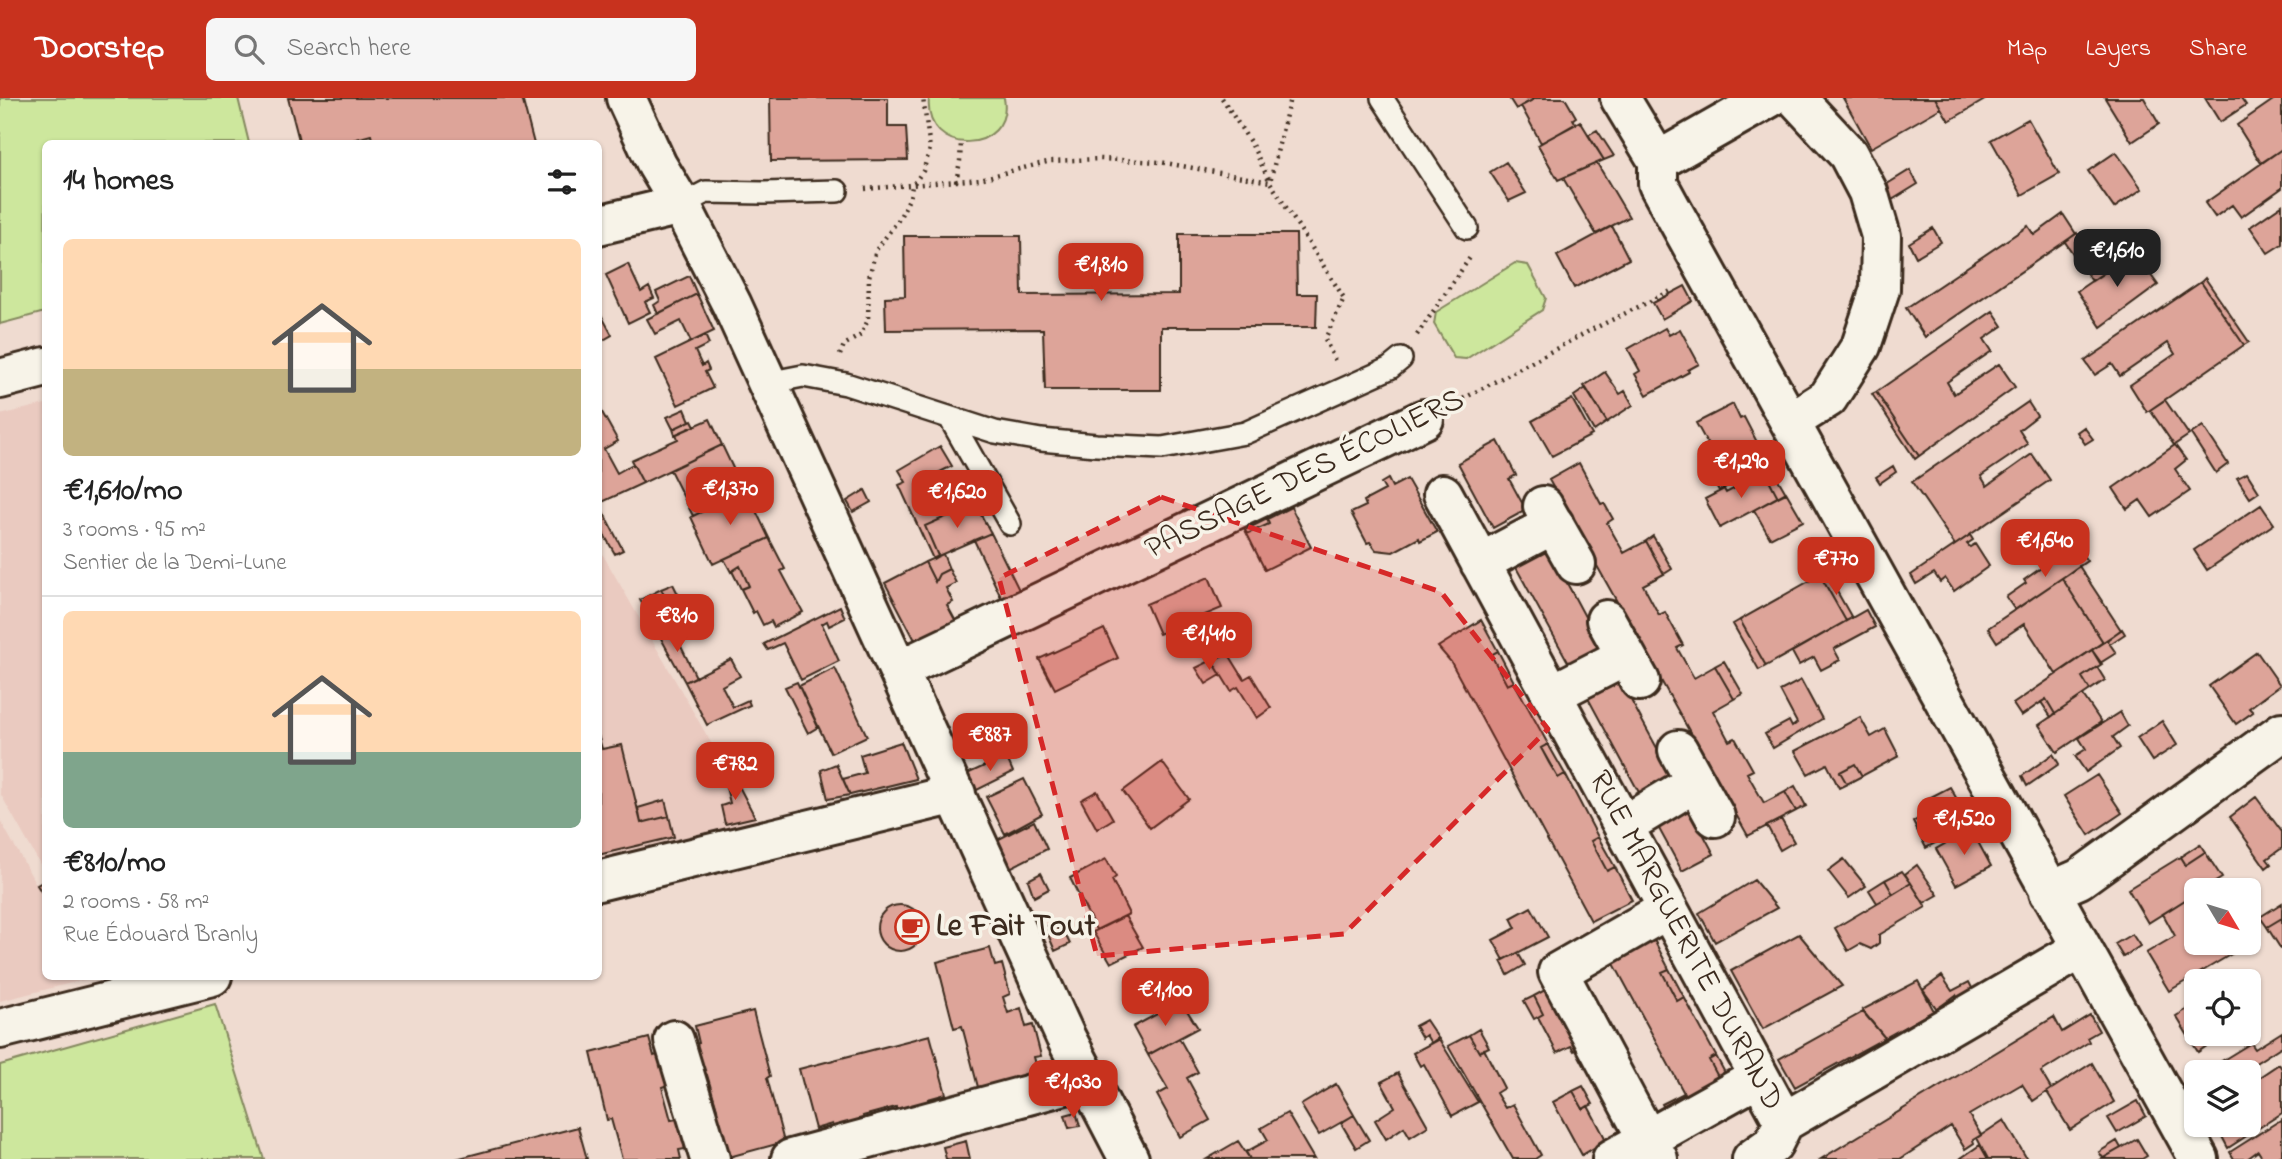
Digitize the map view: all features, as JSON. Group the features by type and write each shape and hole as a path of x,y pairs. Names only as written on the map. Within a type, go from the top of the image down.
{"street":[{"path":"626,98 657,165 681,205 732,305 1065,1036 1129,1159"},
{"path":"1620,98 1658,161 1658,184 2199,1159"},
{"path":"1658,161 1769,98"},
{"path":"1790,422 1828,398 1861,346 1880,289 1881,236 1868,192 1848,154 1796,98"},
{"path":"602,224 681,205"},
{"path":"0,379 42,368"},
{"name":"PASSAGE DES ÉCOLIERS","path":"899,670 1424,419"},
{"name":"RUE MARGUERITE DURAND","path":"1443,494 1784,1122 2081,949"},
{"path":"1480,563 1549,515 1576,564"},
{"path":"1552,694 1633,668 1606,620"},
{"path":"2049,892 2079,879 2282,732"},
{"path":"1623,826 1687,766 1715,817"},
{"path":"602,880 956,794"},
{"path":"1652,1149 1558,972 1668,909"},
{"path":"0,1029 197,980"},
{"path":"674,1040 710,1159"},
{"path":"1612,1159 1652,1149 1759,1077"},
{"path":"790,1159 1087,1079"},
{"path":"1752,1159 1773,1144 1784,1122"}],"lane":[{"path":"1382,98 1467,228"},
{"path":"681,205 706,192 837,191"},
{"path":"767,383 803,376 941,414 951,420 995,432 1041,440 1162,448 1245,433 1390,368 1401,359"},
{"path":"951,420 1010,524"}],"path":[{"path":"827,381 845,345 861,335 868,320 869,277 876,250 899,219 910,197 912,186 923,171 930,149 923,98"},
{"path":"1222,98 1252,145 1270,183 1344,298 1325,339 1347,387"},
{"path":"1270,183 1290,98"},
{"path":"956,182 961,142"},
{"path":"837,191 956,182 1051,162 1100,159 1160,162 1270,183"},
{"path":"1401,359 1474,252 1467,228"},
{"name":"PASSAGE DES ÉCOLIERS","path":"1424,419 1589,331 1709,272"}],"highlighted area":[{"path":"1161,497 1441,592 1548,729 1344,934 1097,956 999,578"}],"shaded area":[{"path":"42,405 42,868 0,793 0,415"},
{"path":"602,553 759,826 602,863"},
{"path":"0,820 42,895 42,980 83,980 0,1001"}],"green space":[{"path":"0,98 238,98 248,140 42,140 42,313 0,324"},
{"path":"929,98 1004,98 1003,117 996,130 983,139 968,142 953,140 940,132 931,118"},
{"path":"1515,263 1528,265 1546,298 1542,310 1466,359 1454,358 1434,324 1436,312"},
{"path":"215,1004 264,1159 0,1159 0,1065"}],"building":[{"path":"288,98 522,98 533,140 372,140 371,135 353,140 299,140"},
{"path":"770,98 888,98 888,127 906,127 908,160 771,161"},
{"path":"1509,98 1536,98 1516,109"},
{"path":"1536,98 1565,98 1576,117 1573,119 1576,124 1541,143 1521,106"},
{"path":"1843,98 1935,98 1941,108 1871,148"},
{"path":"1935,98 1988,98 1949,121"},
{"path":"2105,98 2144,98 2159,124 2132,142"},
{"path":"2205,98 2241,98 2246,105 2220,122"},
{"path":"2276,98 2282,98 2282,149 2261,163 2237,125"},
{"path":"2028,119 2059,174 2022,195 1991,140"},
{"path":"1580,121 1604,160 1558,180 1538,145"},
{"path":"1597,130 1614,156 1604,160 1588,135"},
{"path":"2282,149 2282,188 2241,217 2232,205 2215,217 2205,203"},
{"path":"2116,152 2142,189 2114,208 2088,171"},
{"path":"1506,162 1526,193 1509,201 1490,172"},
{"path":"1597,163 1629,217 1596,234 1563,178"},
{"path":"1910,170 1918,184 1887,203 1879,189"},
{"path":"2282,205 2282,244 2268,253 2250,227"},
{"path":"2063,214 2076,234 1925,337 1906,308 2028,226 2034,235"},
{"path":"1612,226 1629,259 1574,288 1557,256"},
{"path":"1933,228 1941,242 1916,257 1909,243"},
{"path":"2077,233 2104,273 2092,281 2065,242"},
{"path":"1179,234 1296,234 1297,294 1317,294 1316,327 1161,327 1161,390 1045,390 1043,329 886,330 885,297 905,296 904,236 1021,236 1022,295 1179,294"},
{"path":"2134,252 2158,285 2101,327 2077,291"},
{"path":"628,264 641,292 649,287 654,298 645,302 650,312 628,323 606,275"},
{"path":"689,276 697,294 658,314 654,305 660,301 656,292"},
{"path":"2205,278 2249,342 2244,345 2201,282"},
{"path":"2201,282 2244,345 2147,412 2130,385 2175,354 2168,343 2120,376 2112,364 2095,375 2085,361"},
{"path":"1685,286 1693,301 1662,319 1653,303"},
{"path":"697,294 714,331 691,342 681,321 655,334 647,319"},
{"path":"1993,311 2003,326 1984,339 1992,351 1947,382 1954,394 1999,364 2015,387 1919,456 1876,392"},
{"path":"602,316 612,335 602,341"},
{"path":"1665,328 1669,335 1680,329 1699,364 1647,395 1635,374 1640,371 1628,349"},
{"path":"705,335 709,344 695,351 702,366 706,363 709,370 705,372 713,388 678,405 656,359"},
{"path":"1605,372 1620,394 1625,391 1633,405 1607,422 1584,386"},
{"path":"1586,388 1607,422 1594,431 1574,396"},
{"path":"1876,392 1919,456 1915,459 1872,394"},
{"path":"1572,399 1592,435 1552,456 1532,421"},
{"path":"2165,400 2189,435 2174,445 2150,410"},
{"path":"2028,402 2037,416 2019,430 2028,444 1981,476 1987,486 2032,454 2050,480 1955,545 1912,482"},
{"path":"1733,404 1740,419 1744,417 1760,448 1772,442 1781,459 1719,491 1708,470 1719,465 1696,423"},
{"path":"685,409 690,421 673,429 667,417"},
{"path":"602,412 618,441 604,449 617,473 633,464 643,483 602,502"},
{"path":"710,419 722,445 643,483 631,460 678,439 676,434"},
{"path":"692,420 695,426 675,435 673,429"},
{"path":"2203,426 2228,464 2216,473 2191,434"},
{"path":"2084,427 2093,439 2085,444 2077,432"},
{"path":"1498,441 1516,475 1509,479 1526,510 1493,528 1458,463"},
{"path":"722,445 742,487 723,497 725,501 693,516 670,470"},
{"path":"2175,445 2186,460 2175,469 2190,491 2152,517 2140,500 2127,509 2113,488"},
{"path":"940,446 952,466 934,475 943,492 962,483 975,504 925,526 938,556 933,559 899,485 906,482 899,470"},
{"path":"1579,463 1601,504 1604,503 1613,519 1607,523 1624,553 1646,541 1664,574 1643,585 1659,615 1665,612 1683,645 1677,648 1694,678 1715,666 1734,699 1713,711 1729,741 1735,738 1753,770 1747,773 1764,803 1785,792 1796,811 1748,836 1549,480"},
{"path":"1893,466 1896,472 1880,483 1876,477"},
{"path":"1765,472 1778,497 1720,528 1705,499 1724,489 1726,493"},
{"path":"2247,473 2259,492 2250,498 2237,478"},
{"path":"1775,474 1786,493 1778,497 1768,478"},
{"path":"1388,479 1392,487 1407,479 1437,532 1393,552 1376,550 1370,542 1367,543 1351,513 1366,506 1364,501 1385,490 1381,483"},
{"path":"746,490 769,538 713,564 691,517"},
{"path":"865,490 871,502 853,512 847,501"},
{"path":"1786,492 1803,521 1770,538 1754,510"},
{"path":"975,504 991,533 938,556 925,526"},
{"path":"2261,505 2274,524 2207,570 2194,550"},
{"path":"1291,507 1311,547 1265,570 1247,534 1269,524 1267,519"},
{"path":"602,510 623,550 615,554 602,531"},
{"path":"1267,519 1269,524 1247,534 1245,530"},
{"path":"991,533 1025,602 1007,610 974,540"},
{"path":"1970,535 1973,540 1967,544 1970,547 1975,544 1989,566 1954,591 1945,578 1940,582 1934,573 1916,584 1911,575"},
{"path":"1653,536 1672,569 1664,574 1646,541"},
{"path":"769,538 785,569 781,571 803,612 774,627 771,621 763,625 756,611 753,613 741,589 749,586 740,566 731,572 724,559"},
{"path":"1546,544 1605,654 1573,671 1513,562"},
{"path":"2080,551 2087,561 2015,610 2006,597 2026,583 2024,580 2058,556 2063,562"},
{"path":"943,554 949,569 939,574 935,582 925,562"},
{"path":"925,562 935,582 939,574 949,569 956,583 946,588 953,602 947,605 961,631 917,644 885,583"},
{"path":"740,566 749,586 741,589 732,571"},
{"path":"2079,566 2121,630 2103,642 2062,578"},
{"path":"1826,572 1852,618 1846,621 1820,575"},
{"path":"1820,575 1846,621 1766,666 1740,620"},
{"path":"1209,577 1222,608 1159,634 1146,604"},
{"path":"2062,578 2103,642 2056,674 2024,624 1997,642 1988,628"},
{"path":"673,584 679,596 668,603 661,589"},
{"path":"661,589 675,616 669,619 672,626 658,633 640,600"},
{"path":"840,606 845,618 829,626 827,621 822,624 839,661 801,680 783,643 768,650 764,644"},
{"path":"1866,610 1875,627 1834,649 1840,660 1821,670 1814,657 1799,665 1792,652"},
{"path":"1481,620 1498,651 1491,655 1507,685 1514,682 1548,744 1541,748 1549,763 1558,778 1565,774 1598,837 1591,841 1607,871 1615,867 1632,900 1591,921 1451,662 1438,647"},
{"path":"1740,620 1766,666 1759,670 1733,624"},
{"path":"671,626 696,677 685,682 658,633"},
{"path":"1104,629 1118,658 1055,689 1039,659"},
{"path":"2122,629 2125,634 2110,644 2107,640"},
{"path":"2107,640 2116,653 2100,663 2092,650"},
{"path":"2092,650 2102,664 2082,677 2090,690 2055,714 2046,699 2021,716 2013,704"},
{"path":"1498,651 1514,682 1507,685 1491,655"},
{"path":"2257,652 2280,685 2249,708 2253,712 2236,724 2209,686"},
{"path":"1228,653 1244,679 1251,675 1271,708 1257,718 1238,687 1231,691 1212,660"},
{"path":"731,659 740,676 722,686 733,707 748,700 750,705 707,725 685,682"},
{"path":"1212,660 1221,675 1206,684 1196,668"},
{"path":"1724,661 1743,694 1734,699 1715,666"},
{"path":"2097,667 2105,680 2090,690 2082,677"},
{"path":"835,668 867,736 831,753 799,686"},
{"path":"1615,671 1675,781 1642,798 1583,689"},
{"path":"1801,680 1822,719 1773,748 1765,734 1789,721 1792,727 1797,723 1780,691"},
{"path":"797,682 818,727 808,733 785,687"},
{"path":"2083,695 2101,722 2057,752 2039,725"},
{"path":"2046,699 2055,714 2051,717 2041,702"},
{"path":"2120,712 2128,726 2113,737 2120,748 2086,772 2075,756 2086,749 2079,738"},
{"path":"1860,717 1871,737 1885,729 1899,756 1862,776 1855,764 1840,772 1847,784 1839,788 1827,764 1808,774 1795,751"},
{"path":"2162,721 2177,745 2152,761 2137,738"},
{"path":"901,742 916,779 850,795 843,779 865,773 860,755"},
{"path":"1548,744 1565,774 1558,778 1541,748"},
{"path":"622,745 641,823 669,816 674,837 602,854 602,749"},
{"path":"2053,754 2059,764 2027,786 2022,776"},
{"path":"1006,756 1013,772 975,791 967,774"},
{"path":"1162,762 1189,799 1150,828 1123,791"},
{"path":"836,764 850,795 828,799 821,770"},
{"path":"1855,764 1862,776 1847,784 1840,772"},
{"path":"732,773 755,817 725,824 721,806 730,803 723,775"},
{"path":"2097,775 2122,813 2089,835 2064,796"},
{"path":"1024,779 1042,814 1005,834 986,797"},
{"path":"1795,786 1806,806 1796,811 1785,792"},
{"path":"1950,787 1971,824 1926,848 1913,822 1930,811 1925,800"},
{"path":"1097,791 1113,819 1097,829 1081,800"},
{"path":"2256,797 2282,832 2282,848 2267,859 2271,864 2266,868 2230,817"},
{"path":"1684,798 1714,854 1682,871 1652,816"},
{"path":"665,800 669,816 641,823 638,808"},
{"path":"1781,819 1794,842 1780,850 1767,826"},
{"path":"1034,821 1047,849 1010,868 997,840"},
{"path":"1971,829 1991,866 1956,885 1936,849"},
{"path":"1598,837 1615,867 1607,871 1591,841"},
{"path":"2200,844 2205,852 2185,865 2180,857"},
{"path":"2205,852 2222,878 2184,878 2184,900 2148,923 2128,889 2180,857 2185,865"},
{"path":"1106,859 1116,877 1112,880 1129,914 1096,930 1070,878"},
{"path":"1844,859 1866,886 1849,898 1828,871"},
{"path":"1917,865 1938,895 1924,903 1905,874"},
{"path":"1902,871 1911,883 1893,894 1885,880"},
{"path":"1041,873 1049,889 1034,897 1028,880"},
{"path":"1754,880 1777,908 1715,942 1699,913"},
{"path":"1885,880 1893,894 1877,903 1869,890"},
{"path":"1911,883 1926,907 1879,935 1879,943 1871,949 1860,944 1848,951 1835,928"},
{"path":"2184,901 2184,956 2228,956 2206,969 2184,969 2184,982 2169,991 2146,953 2175,936 2163,914"},
{"path":"2282,903 2282,918 2267,927 2261,916"},
{"path":"900,905 916,912 923,928 916,944 900,951 884,944 877,928 884,912"},
{"path":"1531,907 1548,937 1504,960 1493,940 1516,928 1511,918"},
{"path":"1125,916 1143,947 1111,963 1093,932"},
{"path":"2282,918 2282,949 2281,949 2267,927"},
{"path":"1050,925 1064,932 1070,944 1055,951 1045,927"},
{"path":"1799,934 1842,986 1763,1029 1731,971"},
{"path":"2132,934 2140,946 2123,957 2115,944"},
{"path":"1653,938 1669,969 1662,972 1677,1001 1684,997 1716,1056 1709,1060 1725,1090 1671,1120 1662,1104 1684,1093 1612,960"},
{"path":"990,948 995,966 1002,964 1010,994 1003,997 1008,1013 1021,1008 1026,1027 1033,1025 1041,1056 1034,1057 1039,1075 979,1091 962,1026 954,1028 937,962"},
{"path":"1518,953 1525,965 1508,975 1501,961"},
{"path":"1669,969 1684,997 1677,1001 1662,972"},
{"path":"1942,976 1952,991 1969,982 1973,990 1958,998 1956,995 1937,1009 1923,990"},
{"path":"1918,981 1934,1011 1885,1038 1862,1010"},
{"path":"1554,985 1586,1045 1574,1051 1571,1046 1557,1053 1538,1017 1543,1014 1534,996"},
{"path":"1534,996 1543,1014 1534,1019 1524,1001"},
{"path":"1181,1001 1198,1028 1148,1055 1133,1027"},
{"path":"753,1011 784,1142 729,1157 710,1110 717,1109 707,1075 701,1076 693,1045 699,1043 695,1026"},
{"path":"2184,1011 2184,1029 2176,1016"},
{"path":"1863,1012 1885,1038 1795,1087 1779,1059"},
{"path":"2090,1015 2099,1031 2087,1038 2089,1042 2041,1072 2051,1089 2033,1101 2022,1084 1969,1115 1981,1135 1965,1149 1951,1126 1900,1159 1821,1159 2054,1017 2062,1032"},
{"path":"1426,1020 1438,1038 1431,1043 1426,1035 1422,1038 1415,1026"},
{"path":"1479,1029 1489,1047 1479,1052 1469,1035"},
{"path":"2282,1032 2282,1046 2260,1060 2223,1060 2246,1046 2253,1046 2255,1049"},
{"path":"930,1035 946,1094 928,1099 929,1106 899,1114 896,1107 863,1116 865,1123 834,1131 832,1124 815,1129 799,1069"},
{"path":"1469,1035 1479,1052 1484,1049 1504,1088 1496,1093 1505,1108 1513,1104 1541,1155 1535,1159 1513,1159 1448,1046"},
{"path":"649,1038 654,1056 660,1054 668,1085 662,1087 671,1120 677,1119 685,1149 679,1150 681,1159 622,1159 611,1119 607,1120 591,1053"},
{"path":"1179,1038 1198,1072 1187,1078 1210,1120 1180,1137 1157,1095 1168,1089 1148,1055"},
{"path":"1439,1039 1478,1102 1452,1116 1424,1064 1420,1066 1413,1053"},
{"path":"2194,1046 2207,1046 2198,1052"},
{"path":"1716,1056 1732,1086 1725,1090 1709,1060"},
{"path":"2092,1063 2114,1102 2070,1130 2047,1092"},
{"path":"2279,1064 2282,1069 2282,1113 2261,1127 2261,1076"},
{"path":"1398,1073 1428,1126 1410,1137 1404,1127 1386,1139 1375,1120 1395,1107 1381,1082"},
{"path":"1336,1084 1354,1115 1319,1135 1301,1105"},
{"path":"1583,1086 1593,1104 1583,1109 1573,1091"},
{"path":"1573,1091 1583,1109 1588,1106 1611,1149 1598,1156 1594,1148 1582,1155 1553,1102"},
{"path":"2138,1101 2146,1116 2117,1133 2108,1118"},
{"path":"1076,1112 1080,1126 1069,1128 1065,1115"},
{"path":"1287,1113 1314,1159 1250,1159 1246,1152 1268,1140 1261,1128"},
{"path":"1354,1115 1369,1140 1356,1148 1341,1123"},
{"path":"2282,1119 2282,1155 2276,1159 2263,1159 2258,1151 2247,1159 2234,1159 2230,1152 2254,1137 2261,1137 2261,1132"},
{"path":"2004,1120 2027,1159 1988,1159 1977,1138"},
{"path":"578,1127 587,1159 456,1159"},
{"path":"2222,1137 2245,1137 2228,1148"},
{"path":"2137,1139 2147,1156 2142,1159 2102,1159"},
{"path":"966,1141 970,1159 946,1159 943,1147"},
{"path":"1238,1141 1250,1159 1207,1159"},
{"path":"2117,1141 2121,1148 2103,1158 2099,1152"},
{"path":"1980,1145 1988,1159 1960,1159 1961,1158"}],"place":[{"name":"Le Fait Tout","path":"912,927"}]}
